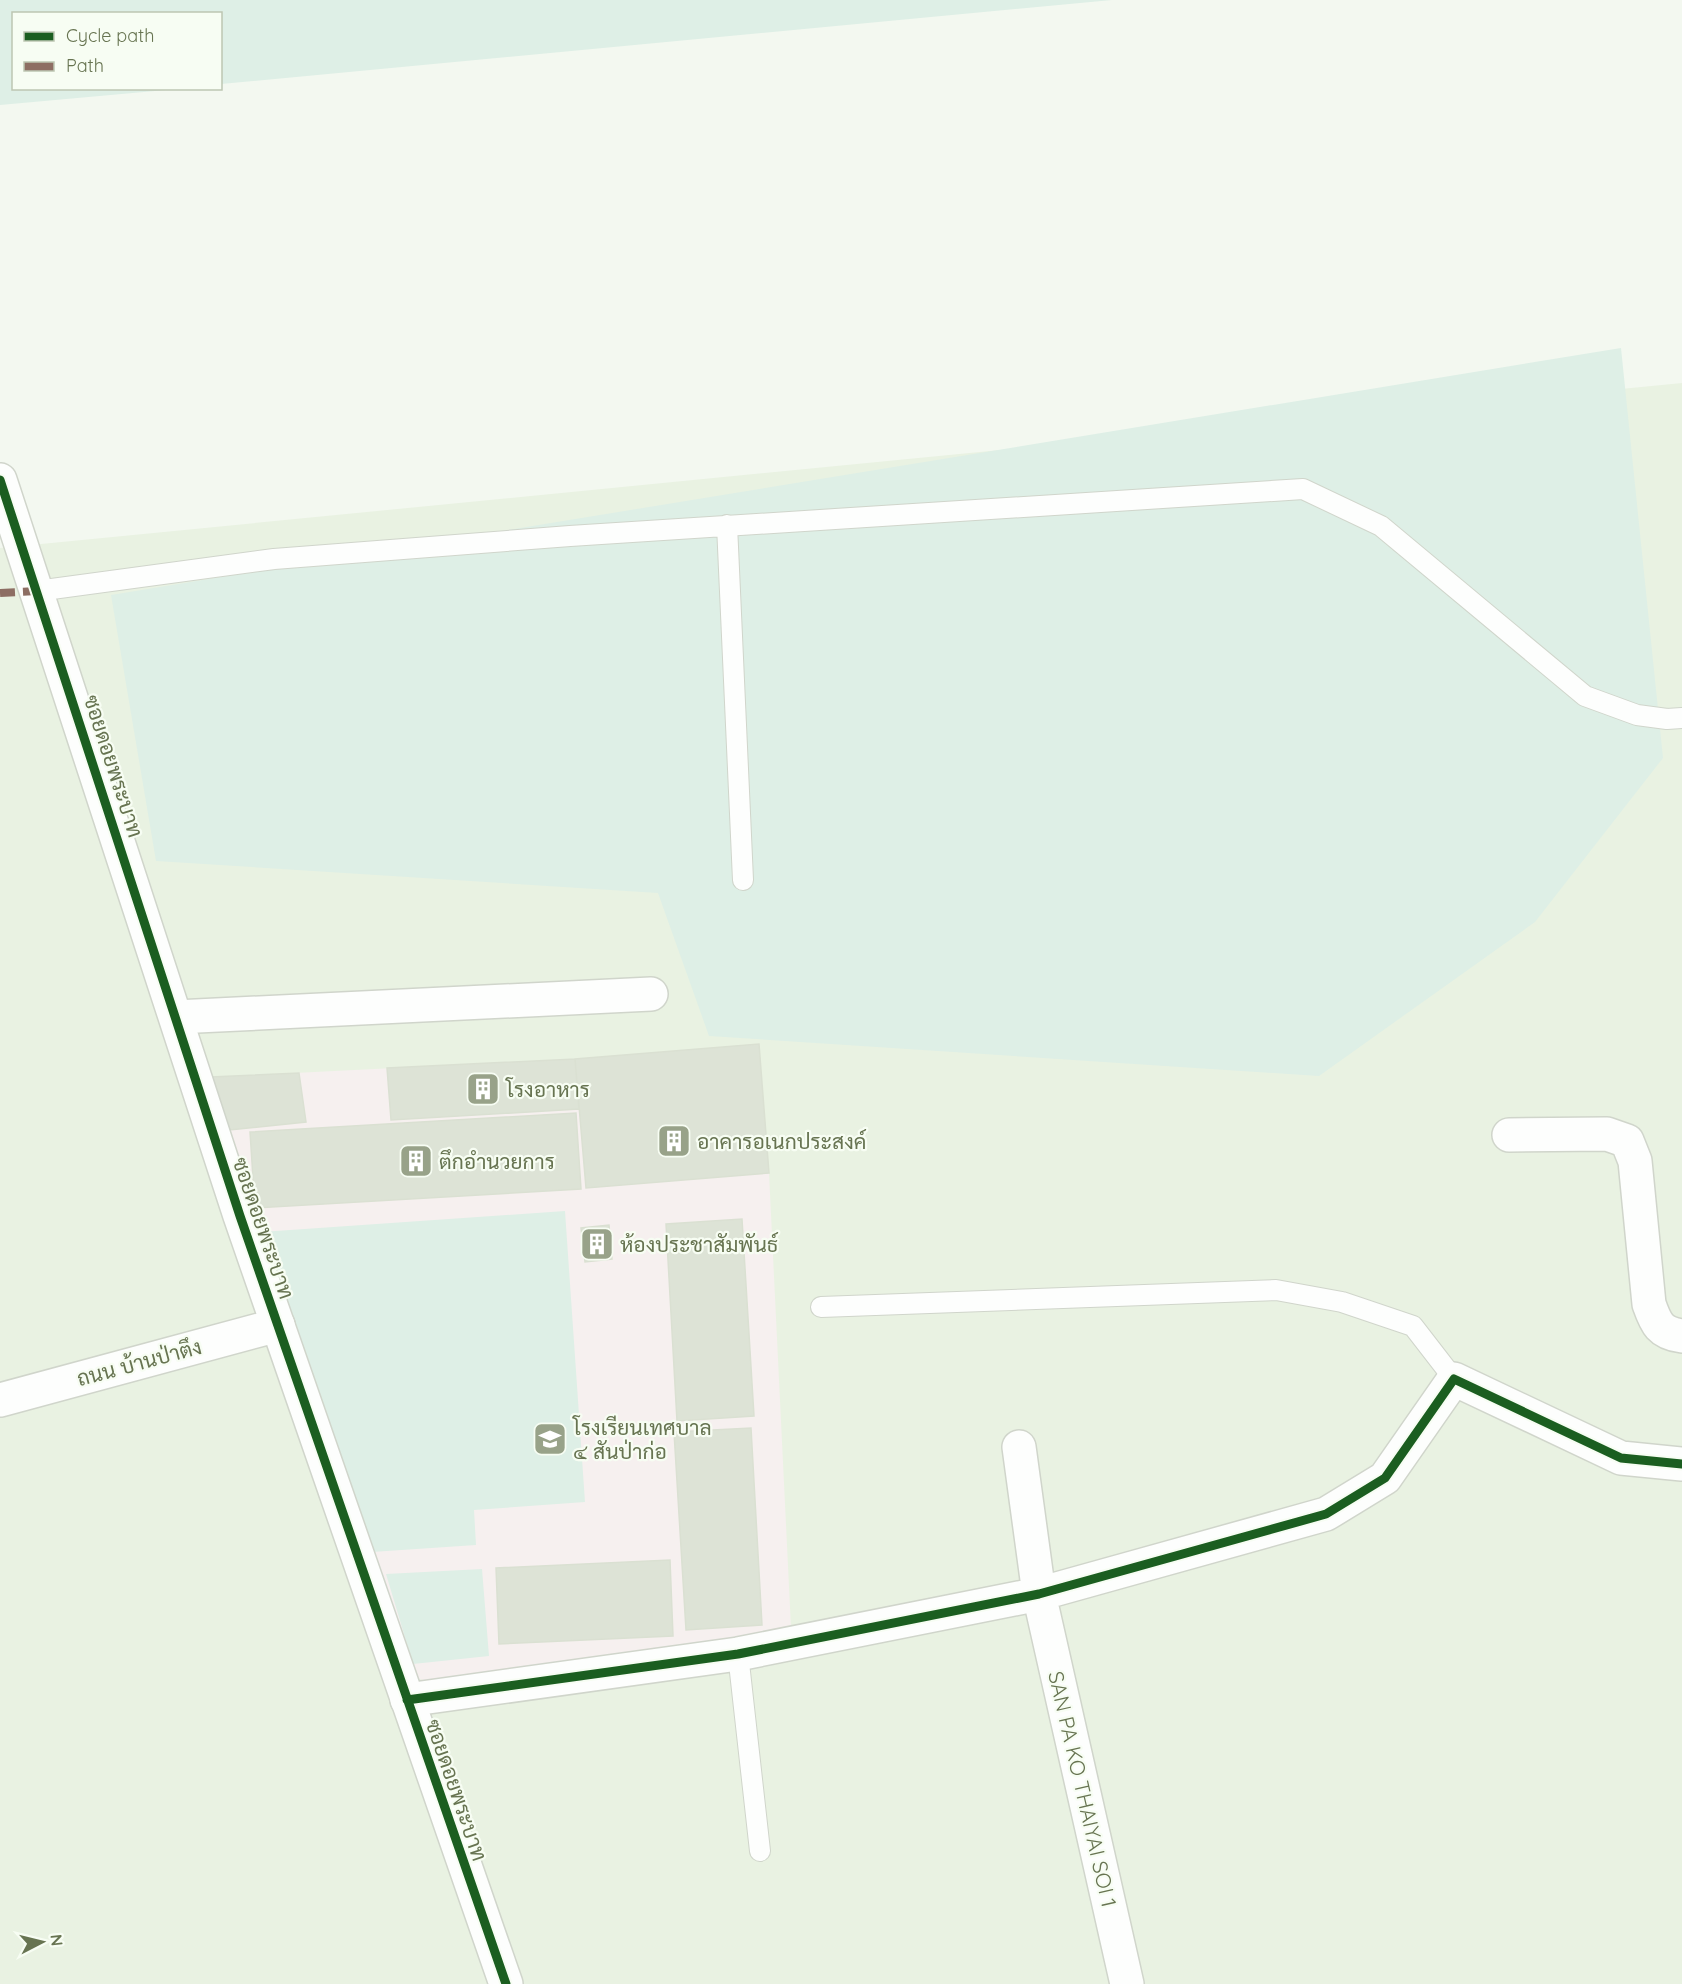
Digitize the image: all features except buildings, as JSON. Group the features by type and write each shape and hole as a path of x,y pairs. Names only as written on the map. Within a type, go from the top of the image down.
{"street":[{"name":"ซอยดอยพระบาท","path":"0,484 38,591 240,1216 506,1984"},
{"path":"177,1017 651,994"},
{"path":"1509,1134 1607,1134 1627,1141 1635,1161 1649,1304 1663,1332 1682,1336"},
{"name":"ถนน บ้านป่าตึง","path":"0,1400 278,1325"},
{"path":"408,1701 738,1654 1039,1594 1326,1514 1385,1478 1454,1379 1621,1458 1682,1464"},
{"name":"SAN PA KO THAIYAI SOI 1","path":"1019,1447 1039,1594 1127,1984"}],"lane":[{"path":"38,591 274,559 727,525 1303,489 1381,526 1585,696 1637,715 1667,719 1682,718"},
{"path":"727,525 743,880"},
{"path":"821,1307 1276,1290 1342,1302 1413,1326 1454,1379"},
{"path":"738,1654 760,1851"}],"shaded area":[{"path":"0,0 1112,0 222,84 222,12 12,12 12,90 166,90 0,105"},
{"path":"1621,348 1663,758 1535,922 1319,1076 709,1036 658,893 156,861 111,595"},
{"path":"1682,383 1682,1984 0,1984 0,548"},
{"name":"โรงเรียนเทศบาล ๔ สันป่าก่อ","path":"575,1059 769,1173 791,1628 434,1684 397,1671 196,1078"},
{"path":"565,1211 585,1502 474,1510 476,1545 357,1553 246,1233"},
{"path":"482,1569 489,1656 413,1664 386,1574"}],"marked path":[{"path":"0,593 37,591"}],"cycle path":[{"path":"0,480 240,1216 506,1984"},
{"path":"407,1700 738,1654 1039,1594 1326,1514 1385,1478 1454,1379 1621,1458 1682,1464"}],"place":[{"name":"โรงอาหาร","path":"483,1089"},
{"name":"อาคารอเนกประสงค์","path":"674,1141"},
{"name":"ตึกอำนวยการ","path":"416,1161"},
{"name":"ห้องประชาสัมพันธ์","path":"597,1244"},
{"name":"โรงเรียนเทศบาล ๔ สันป่าก่อ","path":"550,1439"}]}
